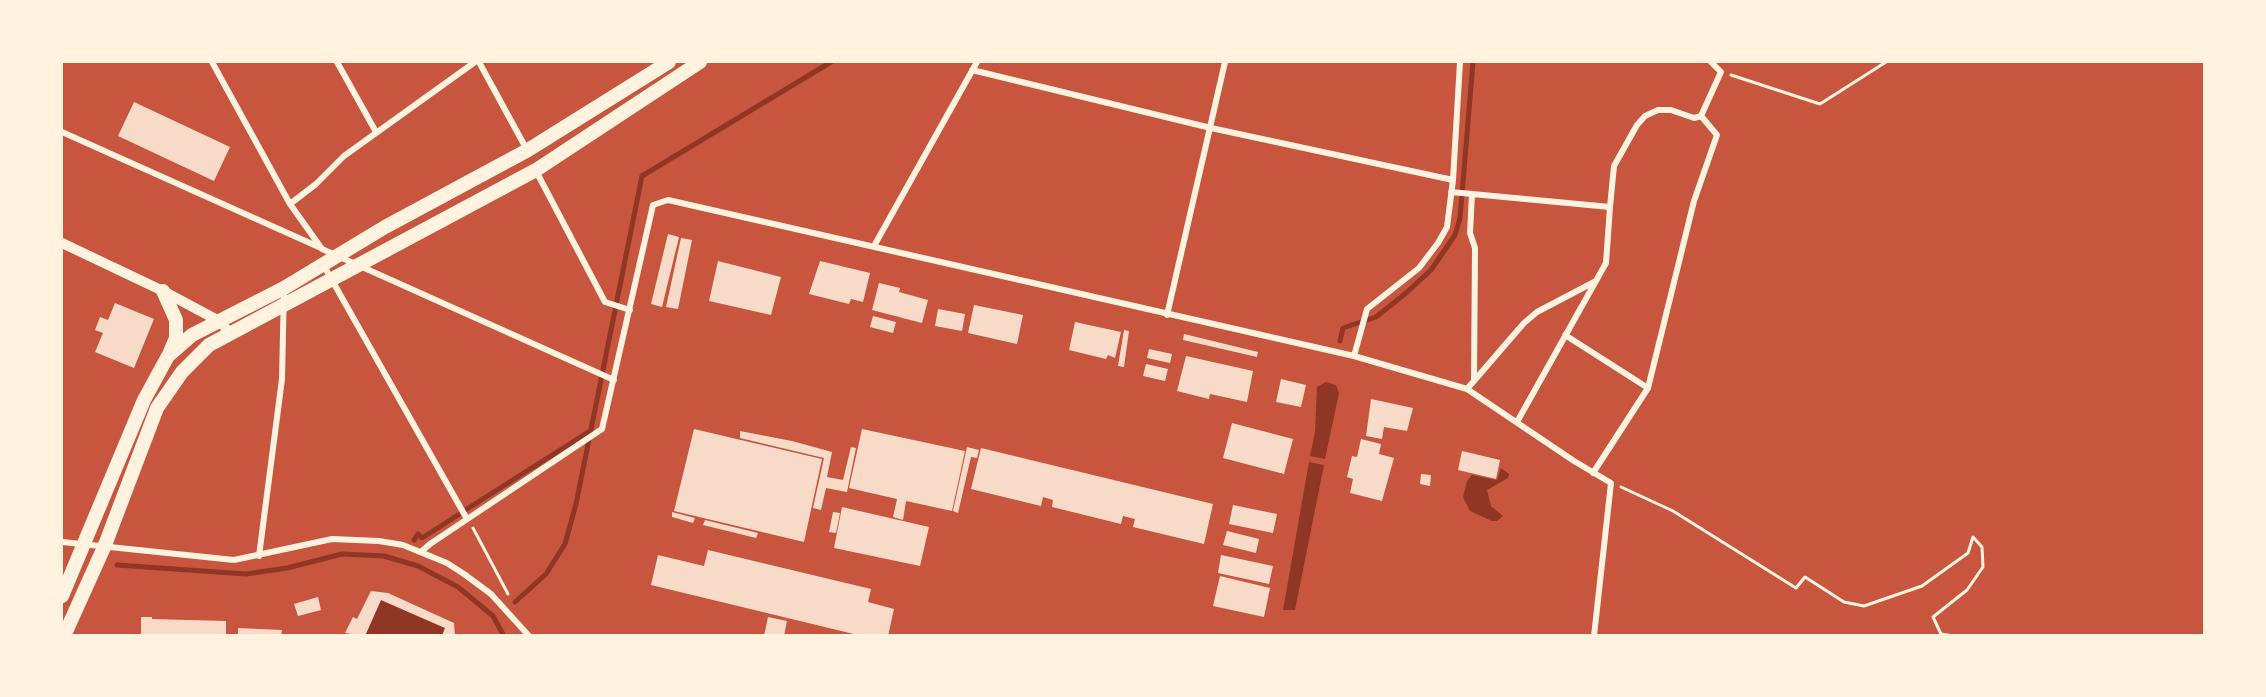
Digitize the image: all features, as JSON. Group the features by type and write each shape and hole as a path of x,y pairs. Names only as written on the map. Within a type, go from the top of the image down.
{"highway":[{"path":"168,356 192,335 221,322 324,266 386,227 528,150 669,62"},
{"path":"64,636 105,545 157,408 182,372 209,345 333,281 536,170 700,62"},
{"path":"62,596 144,400 176,338 176,320 163,291"}],"street":[{"path":"212,62 290,204 322,249"},
{"path":"337,62 376,132"},
{"path":"290,204 316,184 344,156 477,62 528,150"},
{"path":"874,246 976,62"},
{"path":"1167,315 1225,62"},
{"path":"1354,356 1366,309 1419,268 1447,227 1454,192 1460,62"},
{"path":"1517,422 1606,263 1614,166 1637,125 1645,116 1658,110 1671,110 1694,118 1701,116 1721,72 1712,62"},
{"path":"972,70 1211,128 1453,180"},
{"path":"1593,473 1648,388 1694,201 1718,135 1701,116"},
{"path":"62,132 611,379"},
{"path":"536,170 608,303 630,310"},
{"path":"1454,192 1610,207"},
{"path":"1470,194 1470,233 1475,248 1474,381"},
{"path":"421,552 602,429 611,379 630,310 652,205 668,200 1354,356 1467,389 1611,483 1594,636"},
{"path":"62,243 163,291 221,322 230,334"},
{"path":"324,266 467,519"},
{"path":"1467,389 1530,318 1596,281"},
{"path":"258,556 282,379 284,288"},
{"path":"1565,335 1648,388"},
{"path":"62,542 234,560 332,539 379,541 421,552 465,574 491,594 529,636"}],"path":[{"path":"1721,72 1820,104 1886,62"},
{"path":"1611,483 1673,511 1796,588 1805,576 1844,602 1864,606 1922,586 1968,553 1973,537 1982,547 1983,567 1967,590 1934,616 1942,635 1954,636"},
{"path":"467,519 504,585 520,624"}],"shaded area":[{"path":"1326,382 1336,385 1339,393 1325,459 1310,456 1315,432 1317,387"},
{"path":"1309,462 1324,465 1295,610 1283,610"},
{"path":"1501,468 1509,474 1508,478 1487,490 1491,506 1503,516 1497,521 1492,521 1470,511 1463,497 1467,481 1472,475 1497,480"},
{"path":"381,600 445,628 442,635 365,636"}],"building":[{"path":"134,102 230,147 214,181 118,136"},
{"path":"668,234 679,237 662,307 651,304"},
{"path":"681,238 692,240 678,309 666,307"},
{"path":"718,261 781,277 771,315 709,301"},
{"path":"820,261 870,273 863,302 851,299 849,304 809,294"},
{"path":"879,283 900,288 899,292 928,300 922,323 872,310"},
{"path":"115,303 154,319 134,368 95,352 103,333 95,330 100,317 108,320"},
{"path":"974,305 1023,315 1017,344 968,333"},
{"path":"938,309 965,314 962,331 935,326"},
{"path":"873,316 896,322 893,333 870,327"},
{"path":"1075,322 1121,332 1115,358 1108,355 1106,359 1069,350"},
{"path":"1124,330 1129,331 1124,367 1118,366"},
{"path":"1184,334 1258,352 1257,357 1183,340"},
{"path":"1149,349 1172,354 1170,363 1147,358"},
{"path":"1186,356 1253,371 1247,402 1210,394 1209,399 1177,391"},
{"path":"1146,364 1168,369 1165,381 1143,376"},
{"path":"1281,379 1306,385 1301,407 1276,402"},
{"path":"1371,399 1413,408 1407,431 1384,427 1382,439 1366,436"},
{"path":"1232,423 1293,439 1284,474 1223,458"},
{"path":"694,429 822,459 804,542 674,511"},
{"path":"862,429 965,451 952,511 906,501 903,520 893,517 897,499 849,488"},
{"path":"740,431 792,441 832,452 827,477 843,480 851,447 856,448 847,492 826,488 821,510 813,508 824,458 740,438"},
{"path":"1361,439 1381,444 1379,454 1394,458 1382,501 1350,493 1353,479 1347,477 1352,456 1357,457"},
{"path":"967,447 979,450 977,458 971,457 958,513 953,511"},
{"path":"981,448 1213,504 1204,544 1133,527 1135,519 1123,516 1121,524 1052,507 1053,500 1043,497 1041,506 971,489"},
{"path":"1462,451 1500,460 1496,479 1458,470"},
{"path":"1421,474 1431,475 1430,486 1420,484"},
{"path":"1233,505 1277,514 1273,533 1229,524"},
{"path":"842,507 929,527 920,566 834,548"},
{"path":"672,512 695,518 693,523 672,517"},
{"path":"833,512 840,513 836,533 829,532"},
{"path":"705,520 758,533 756,538 703,525"},
{"path":"1227,531 1259,539 1256,553 1223,545"},
{"path":"708,550 871,589 868,602 894,609 888,636 862,636 651,585 658,555 704,566"},
{"path":"1221,555 1273,566 1269,584 1218,573"},
{"path":"1220,576 1270,588 1264,617 1213,606"},
{"path":"371,591 388,593 454,623 455,636 442,636 445,628 381,600 365,636 345,633 353,617 357,619"},
{"path":"318,597 321,610 298,616 294,604"},
{"path":"141,617 226,621 226,636 141,636"},
{"path":"768,617 787,621 784,636 764,636"},
{"path":"238,628 282,630 281,636 238,636"}],"waterway":[{"path":"515,602 546,574 565,544 576,504 642,176 831,62"},
{"path":"1340,341 1343,328 1376,317 1431,270 1455,235 1460,218 1473,62"},
{"path":"467,509 590,431"},
{"path":"414,540 418,534 422,538 458,515"},
{"path":"117,565 246,574 287,568 342,554 384,556 418,566 458,587 493,616 504,636"}]}
